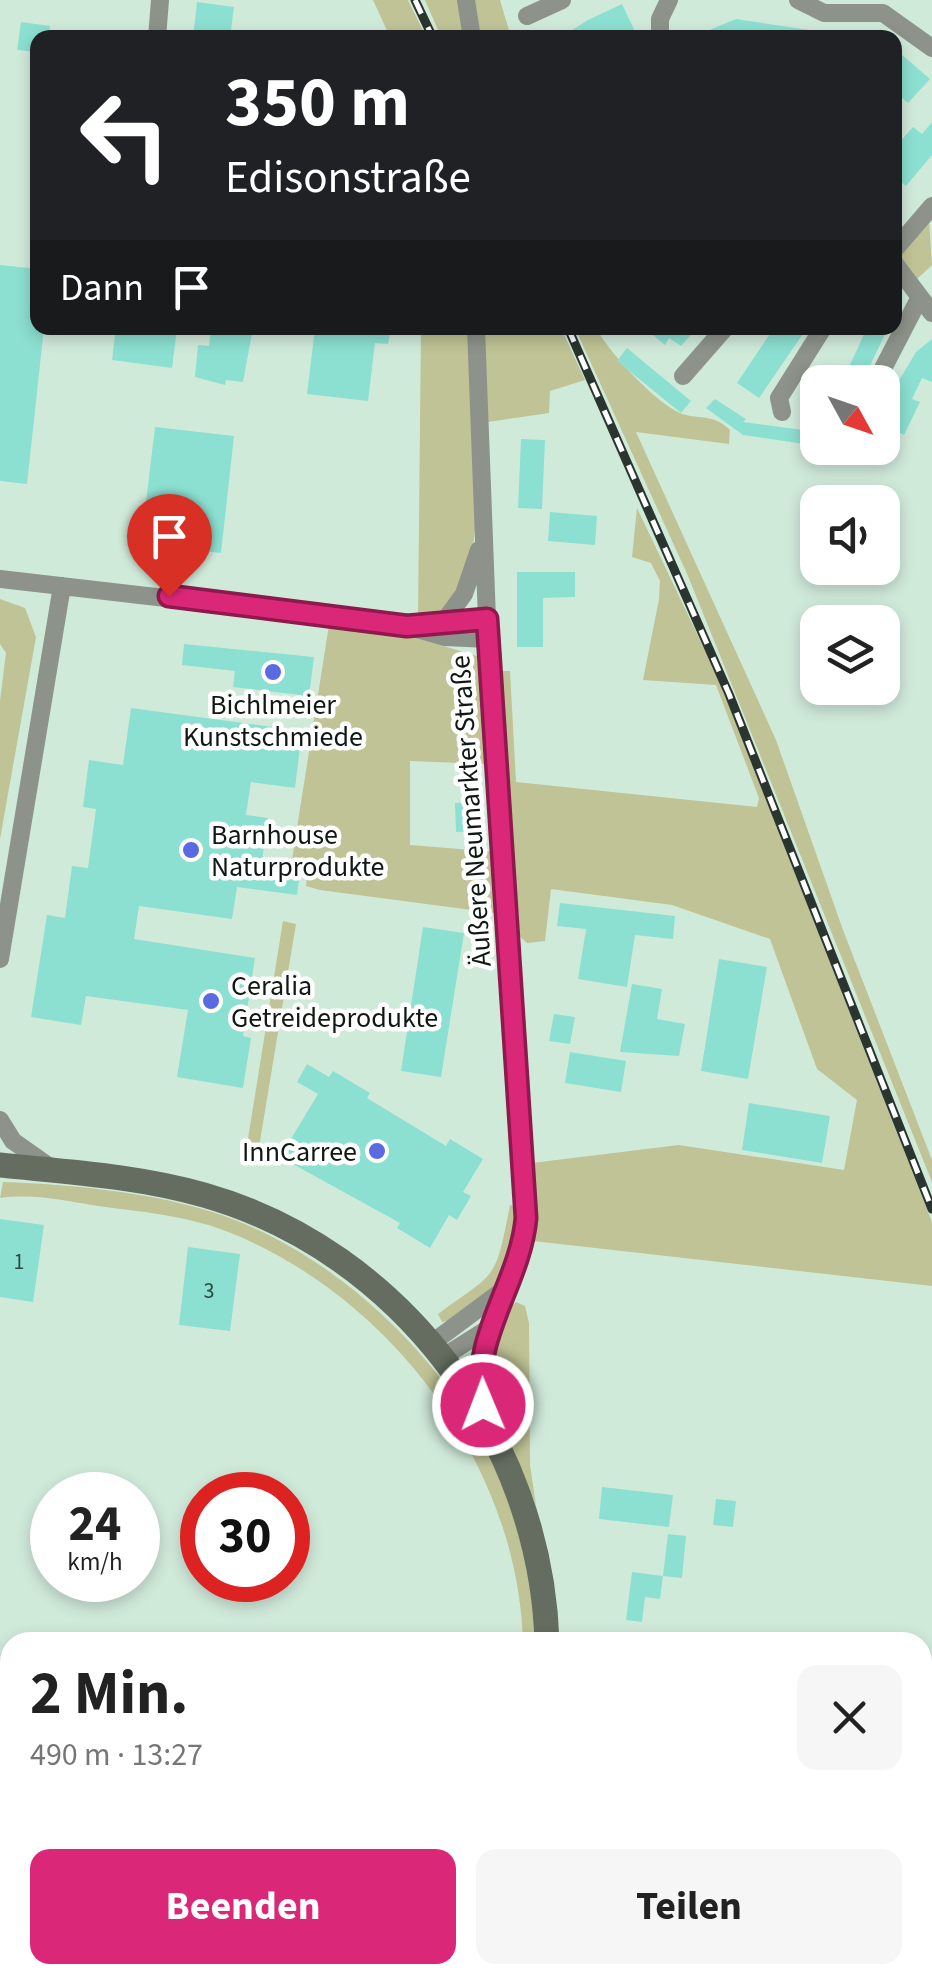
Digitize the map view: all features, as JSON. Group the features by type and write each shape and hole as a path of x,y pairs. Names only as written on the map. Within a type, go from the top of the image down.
{"main road":[{"name":"Äußere Neumarkter Straße","path":"0,1165 175,1188 238,1206 276,1223 354,1272 438,1350 486,1420 511,1472 533,1536 546,1632"}],"street":[{"path":"158,30 160,0"},
{"path":"466,0 471,30"},
{"path":"526,16 562,0"},
{"path":"798,0 815,11 832,14 883,14 932,48"},
{"path":"661,30 665,1"},
{"path":"902,241 932,206"},
{"path":"902,273 932,312"},
{"path":"902,332 920,297"},
{"name":"Äußere Neumarkter Straße","path":"476,335 488,639 526,1218 520,1250 492,1324 480,1372 486,1420"},
{"path":"682,376 719,335"},
{"path":"782,412 779,398 818,335"},
{"path":"885,365 900,335"},
{"path":"442,620 464,594 484,536"},
{"path":"0,579 407,626 445,637 488,639"},
{"path":"0,958 62,586"},
{"path":"407,626 487,619"},
{"path":"0,1120 31,1156 60,1172"},
{"path":"438,1350 506,1288"},
{"path":"438,1350 476,1340 492,1324"}],"green space":[{"path":"373,0 408,0 423,30 387,30"},
{"path":"425,0 459,0 462,30 438,30"},
{"path":"474,0 500,0 509,30 480,30"},
{"path":"929,219 932,265 915,281 902,264 902,248"},
{"path":"421,335 469,335 477,466 474,540 458,596 436,618 418,619"},
{"path":"484,335 564,335 585,380 550,391 549,413 488,422"},
{"path":"578,335 601,335 636,378 675,410 714,420 730,430 729,444 636,432 776,740 843,930 932,1160 932,1182 688,576"},
{"path":"637,508 720,682 932,1222 932,1286 533,1241 532,1163 679,1145 844,1170 857,1100 817,1069 770,939 672,905 551,889 545,941 527,943 517,934 501,671 510,671 516,782 757,807 759,798 716,685 643,680 660,581 651,563 632,557"},
{"path":"0,599 25,608 36,637 0,839 0,701 6,653 0,644"},
{"path":"329,625 417,638 477,656 487,764 410,761 410,845 497,852 502,914 320,890 306,886 308,869 291,866"},
{"path":"283,921 296,924 259,1147 252,1150 247,1145"},
{"path":"3,1182 121,1192 181,1203 235,1220 278,1240 361,1296 432,1368 487,1450 519,1531 536,1632 522,1632 516,1577 498,1514 471,1453 436,1397 393,1345 344,1300 290,1262 216,1227 53,1199 0,1198"},
{"path":"510,1205 516,1206 511,1243 489,1294 461,1316 442,1322 438,1314 491,1272 501,1248"},
{"path":"516,1302 525,1306 529,1323 530,1465 536,1505 503,1429 488,1375 489,1349 498,1325"}],"building":[{"path":"197,2 234,7 231,30 194,30"},
{"path":"622,4 634,30 572,30"},
{"path":"736,19 809,30 709,30"},
{"path":"21,22 50,26 50,30 30,30 30,51 17,50"},
{"path":"902,55 930,79 908,103 902,98"},
{"path":"932,122 932,155 906,186 902,183 902,139 913,127 922,134"},
{"path":"0,265 30,268 30,335 43,335 27,484 0,481"},
{"path":"115,335 176,335 172,368 112,360"},
{"path":"210,335 252,335 243,382 226,380 225,385 195,377 198,345 209,346"},
{"path":"314,335 390,335 388,344 375,343 368,401 307,394"},
{"path":"653,335 691,335 681,346 669,338 665,345"},
{"path":"769,335 802,335 759,398 737,383"},
{"path":"864,335 885,335 870,365 850,365"},
{"path":"932,339 932,382 922,378 912,399 920,402 904,435 900,433 900,379 916,352"},
{"path":"627,348 691,401 681,413 617,361"},
{"path":"715,399 746,419 743,422 800,430 800,443 743,435 706,408"},
{"path":"155,427 234,436 221,553 141,544"},
{"path":"521,439 545,440 542,509 518,508"},
{"path":"550,512 597,516 595,545 548,541"},
{"path":"517,572 575,572 575,597 543,598 543,647 517,647"},
{"name":"Bichlmeier Kunstschmiede","path":"184,644 314,657 309,696 233,687 235,671 182,665"},
{"path":"131,708 302,731 295,788 251,782 246,815 268,818 261,868 300,873 297,895 237,887 232,919 139,906 134,939 255,958 243,1036 251,1038 243,1088 177,1077 188,1010 86,996 81,1025 31,1017 47,915 65,918 72,866 88,868 96,809 83,807 89,760 123,765"},
{"path":"474,802 475,831 456,832 455,803"},
{"path":"560,903 675,916 673,939 635,935 627,987 578,979 586,929 557,926"},
{"path":"423,927 464,933 441,1077 401,1071"},
{"path":"719,959 767,967 748,1079 701,1071"},
{"path":"632,984 662,989 657,1019 685,1024 679,1056 620,1052"},
{"path":"554,1014 575,1017 570,1044 549,1041"},
{"path":"570,1052 626,1061 621,1092 565,1083"},
{"name":"InnCarree","path":"307,1064 329,1077 333,1071 370,1093 367,1098 446,1146 450,1139 483,1159 463,1192 471,1196 457,1220 449,1215 430,1248 397,1228 400,1223 280,1157 318,1094 297,1082"},
{"path":"749,1103 830,1116 822,1163 742,1150"},
{"path":"0,1219 44,1225 33,1302 0,1297"},
{"path":"188,1247 240,1254 230,1331 179,1325"},
{"path":"602,1487 673,1495 669,1527 599,1519"},
{"path":"716,1499 736,1501 733,1527 713,1525"},
{"path":"668,1534 686,1536 682,1578 663,1576"},
{"path":"632,1572 663,1576 660,1599 645,1597 642,1622 626,1620"}],"railway":[{"path":"415,0 429,30"},
{"path":"571,335 729,694 932,1209"}],"place":[{"name":"Bichlmeier Kunstschmiede","path":"273,672"},
{"name":"Barnhouse Naturprodukte","path":"191,850"},
{"name":"Ceralia Getreideprodukte","path":"211,1001"},
{"name":"InnCarree","path":"377,1151"}],"route":[{"path":"169,596 407,626 487,619 526,1218 520,1250 483,1350 483,1405"}]}
